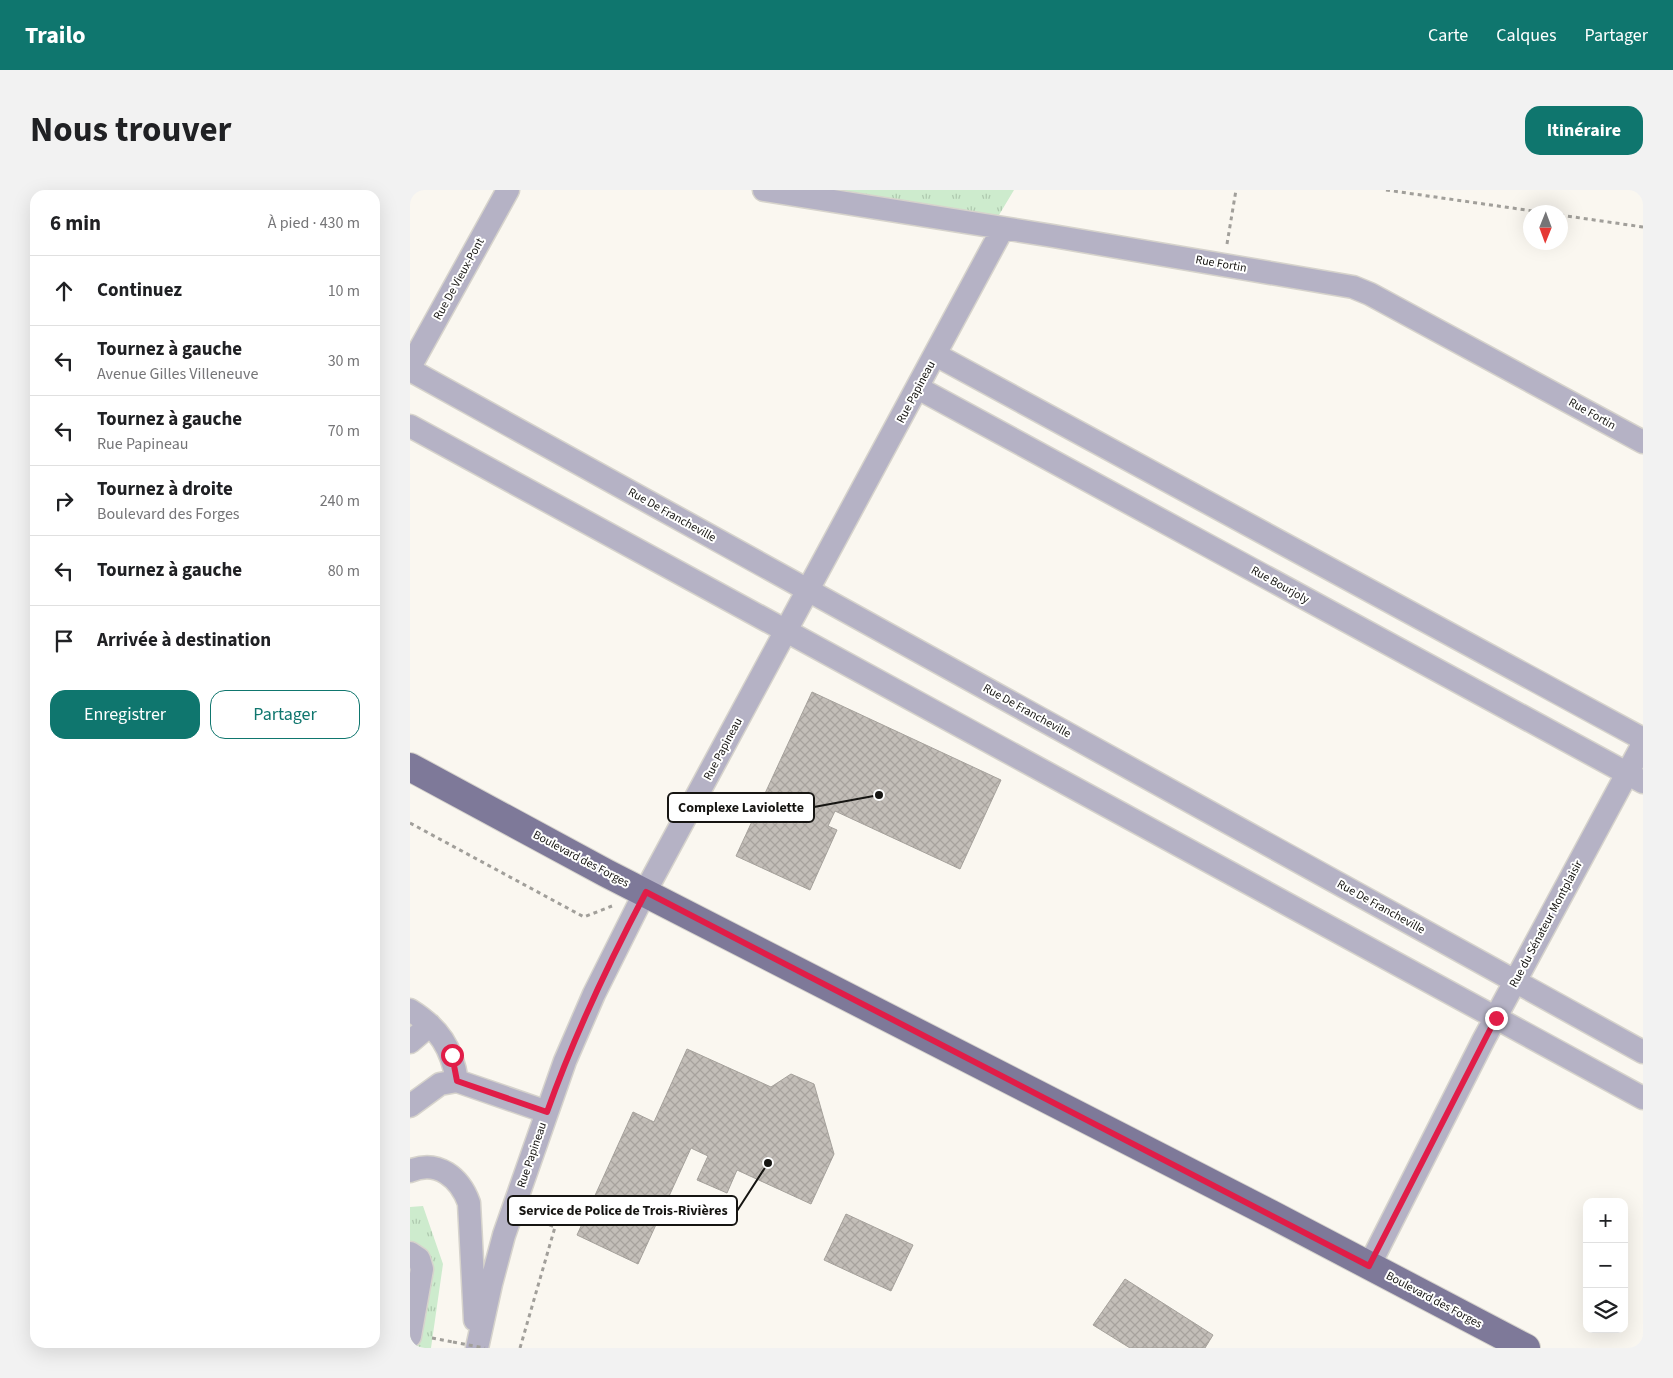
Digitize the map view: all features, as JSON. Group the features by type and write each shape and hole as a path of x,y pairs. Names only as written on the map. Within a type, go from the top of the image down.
{"main road":[{"name":"Boulevard des Forges","path":"410,767 646,892 1526,1348"}],"street":[{"name":"Rue De Vieux-Pont","path":"410,369 508,190"},
{"name":"Rue Fortin","path":"764,190 1003,228 1342,285 1362,290 1643,442"},
{"name":"Rue Papineau","path":"477,1348 494,1270 512,1211 565,1061 594,994 646,892 1003,228"},
{"path":"936,355 1643,740"},
{"name":"Rue De Francheville","path":"410,369 1643,1052"},
{"name":"Rue Bourjoly","path":"918,388 1635,778"},
{"path":"410,426 1643,1098"},
{"name":"Rue du Sénateur Montplaisir","path":"1369,1266 1515,981 1635,778 1643,744"},
{"path":"410,1010 430,1025 440,1036 452,1055 457,1081"},
{"path":"410,1042 430,1025"},
{"path":"410,1106 431,1088 448,1081 457,1081 547,1112"},
{"path":"410,1171 429,1168 443,1171 455,1178 464,1190 469,1203 477,1348"},
{"path":"410,1252 419,1259 422,1269 417,1337"}],"path":[{"path":"1223,265 1236,190"},
{"path":"1386,190 1523,210"},
{"path":"1568,217 1643,228"},
{"path":"410,823 584,917"},
{"path":"512,1211 555,1227 520,1348"},
{"path":"417,1337 485,1348"}],"green space":[{"path":"751,190 1014,190 990,230"},
{"path":"423,1206 443,1264 431,1348 410,1348 410,1207"}],"building":[{"path":"812,692 1001,780 960,869 835,811 828,826 837,830 810,890 736,856"},
{"path":"687,1049 771,1087 791,1074 814,1084 834,1154 811,1204 737,1170 727,1193 697,1180 708,1156 691,1148 638,1264 577,1235 633,1112 654,1122"},
{"path":"846,1214 913,1245 891,1291 824,1260"},
{"path":"1125,1279 1213,1335 1205,1348 1130,1348 1093,1325"}],"place":[{"name":"Complexe Laviolette","path":"879,795"},
{"name":"Service de Police de Trois-Rivières","path":"768,1163"}],"route":[{"path":"452,1055 457,1081 547,1112 565,1061 594,994 646,892 1369,1266 1496,1018"}]}
